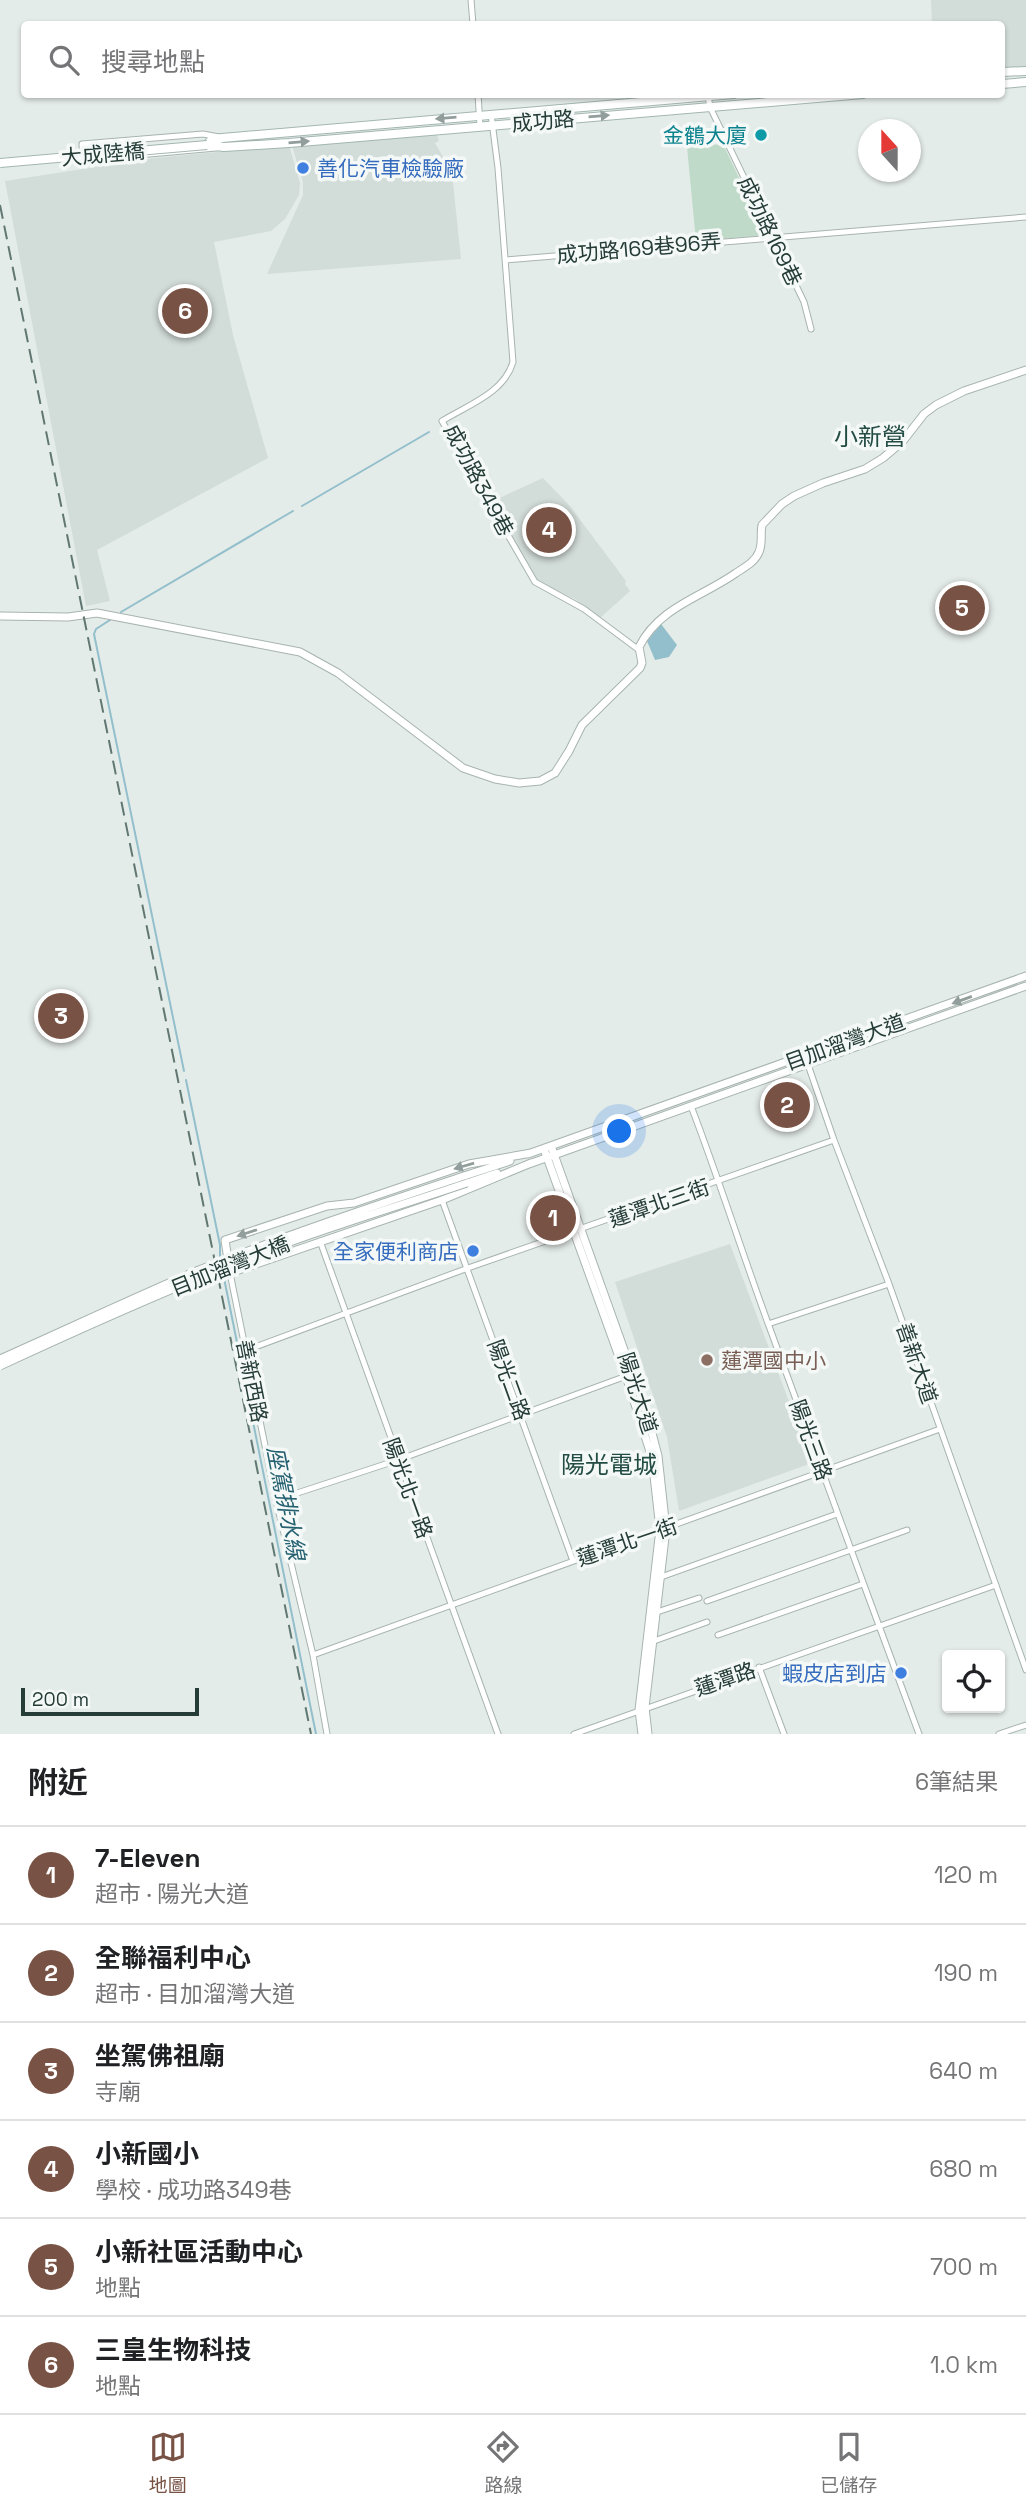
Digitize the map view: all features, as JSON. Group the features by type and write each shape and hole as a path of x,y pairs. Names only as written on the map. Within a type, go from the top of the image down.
{"main road":[{"path":"1005,72 1026,71"},
{"path":"1005,83 1026,82"},
{"name":"成功路","path":"207,145 211,140 222,138 684,98"},
{"name":"成功路","path":"207,145 223,147 816,98"},
{"name":"大成陸橋","path":"0,163 207,145"}],"street":[{"path":"471,0 473,21"},
{"path":"478,98 480,126"},
{"name":"成功路169巷","path":"708,98 710,107 804,302 810,329"},
{"name":"成功路349巷","path":"491,114 506,260 513,355 511,369 498,387 442,421 535,582 584,609 639,650"},
{"name":"成功路","path":"222,138 203,134 82,144 83,160 223,147"},
{"name":"成功路169巷96弄","path":"506,260 1026,217"},
{"path":"0,616 68,617 97,613 300,652 338,673 463,768 495,779 525,783 540,781 555,773 582,725 641,667 639,650 652,627 686,600 712,590 755,559 761,547 762,526 786,501 823,482 870,467 903,442 928,411 943,401 982,384 1026,370"},
{"name":"目加溜灣大道","path":"466,1180 531,1163 691,1106 1026,976"},
{"name":"目加溜灣大道","path":"466,1180 547,1147 1026,986"},
{"name":"善新大道","path":"807,1060 1026,1671"},
{"name":"陽光三路","path":"691,1106 850,1551 919,1734"},
{"name":"蓮潭北三街","path":"247,1350 468,1268 834,1140"},
{"name":"陽光大道","path":"547,1147 629,1375 652,1458 663,1529 654,1641 642,1709 648,1734"},
{"path":"531,1153 469,1164 354,1203 327,1206 225,1240 230,1273 442,1200 531,1163"},
{"name":"目加溜灣大橋","path":"0,1359 244,1252 330,1221 466,1180"},
{"name":"目加溜灣大橋","path":"0,1366 247,1259 466,1180"},
{"name":"陽光二路","path":"442,1200 573,1561"},
{"name":"陽光北一路","path":"320,1241 498,1734"},
{"name":"善新西路","path":"230,1273 276,1500 313,1655 327,1734"},
{"path":"768,1324 889,1284"},
{"path":"276,1500 398,1460 629,1375"},
{"name":"蓮潭北一街","path":"313,1655 940,1429"},
{"path":"661,1577 837,1514"},
{"name":"陽光大道","path":"642,1734 642,1709 663,1529"},
{"path":"707,1601 907,1530"},
{"path":"718,1634 863,1584"},
{"name":"蓮潭路","path":"574,1734 996,1585"},
{"path":"657,1612 699,1598"},
{"path":"654,1641 707,1622"},
{"path":"758,1667 784,1734"},
{"path":"999,1734 1026,1725"}],"shaded area":[{"path":"931,0 1026,0 1026,67 1005,68 1005,21 932,21"},
{"path":"437,135 439,141 435,143 452,173 461,259 267,274 303,195 303,182 292,146"},
{"path":"289,145 300,183 299,195 285,219 271,231 214,242 233,335 268,458 97,550 110,601 86,606 5,181 154,158"},
{"path":"543,478 569,505 626,581 630,591 600,618 575,599 536,581 493,501"},
{"name":"蓮潭國中小","path":"730,1244 812,1463 679,1511 667,1437 615,1282"}],"green space":[{"path":"723,144 766,235 696,241 687,147"}],"water":[{"path":"661,624 677,645 669,657 655,660 647,641"}],"waterway":[{"path":"302,506 429,432"},
{"path":"121,612 293,511"},
{"path":"110,620 96,629 94,634 184,1071"},
{"path":"186,1080 220,1245 220,1258"},
{"name":"座駕排水線","path":"224,1278 316,1734"}],"railway":[{"path":"0,205 311,1734"}],"place":[{"name":"金鶴大廈","path":"761,135"},
{"name":"善化汽車檢驗廠","path":"303,168"},
{"name":"三皇生物科技","path":"185,311"},
{"name":"小新國小","path":"549,530"},
{"name":"小新社區活動中心","path":"962,608"},
{"name":"坐駕佛祖廟","path":"61,1016"},
{"name":"全聯福利中心","path":"787,1105"},
{"name":"7-Eleven","path":"553,1218"},
{"name":"全家便利商店","path":"473,1251"},
{"name":"蓮潭國中小","path":"707,1360"},
{"name":"蝦皮店到店","path":"901,1673"}],"district":[{"name":"小新營","path":"870,436"},
{"name":"陽光電城","path":"609,1464"}]}
